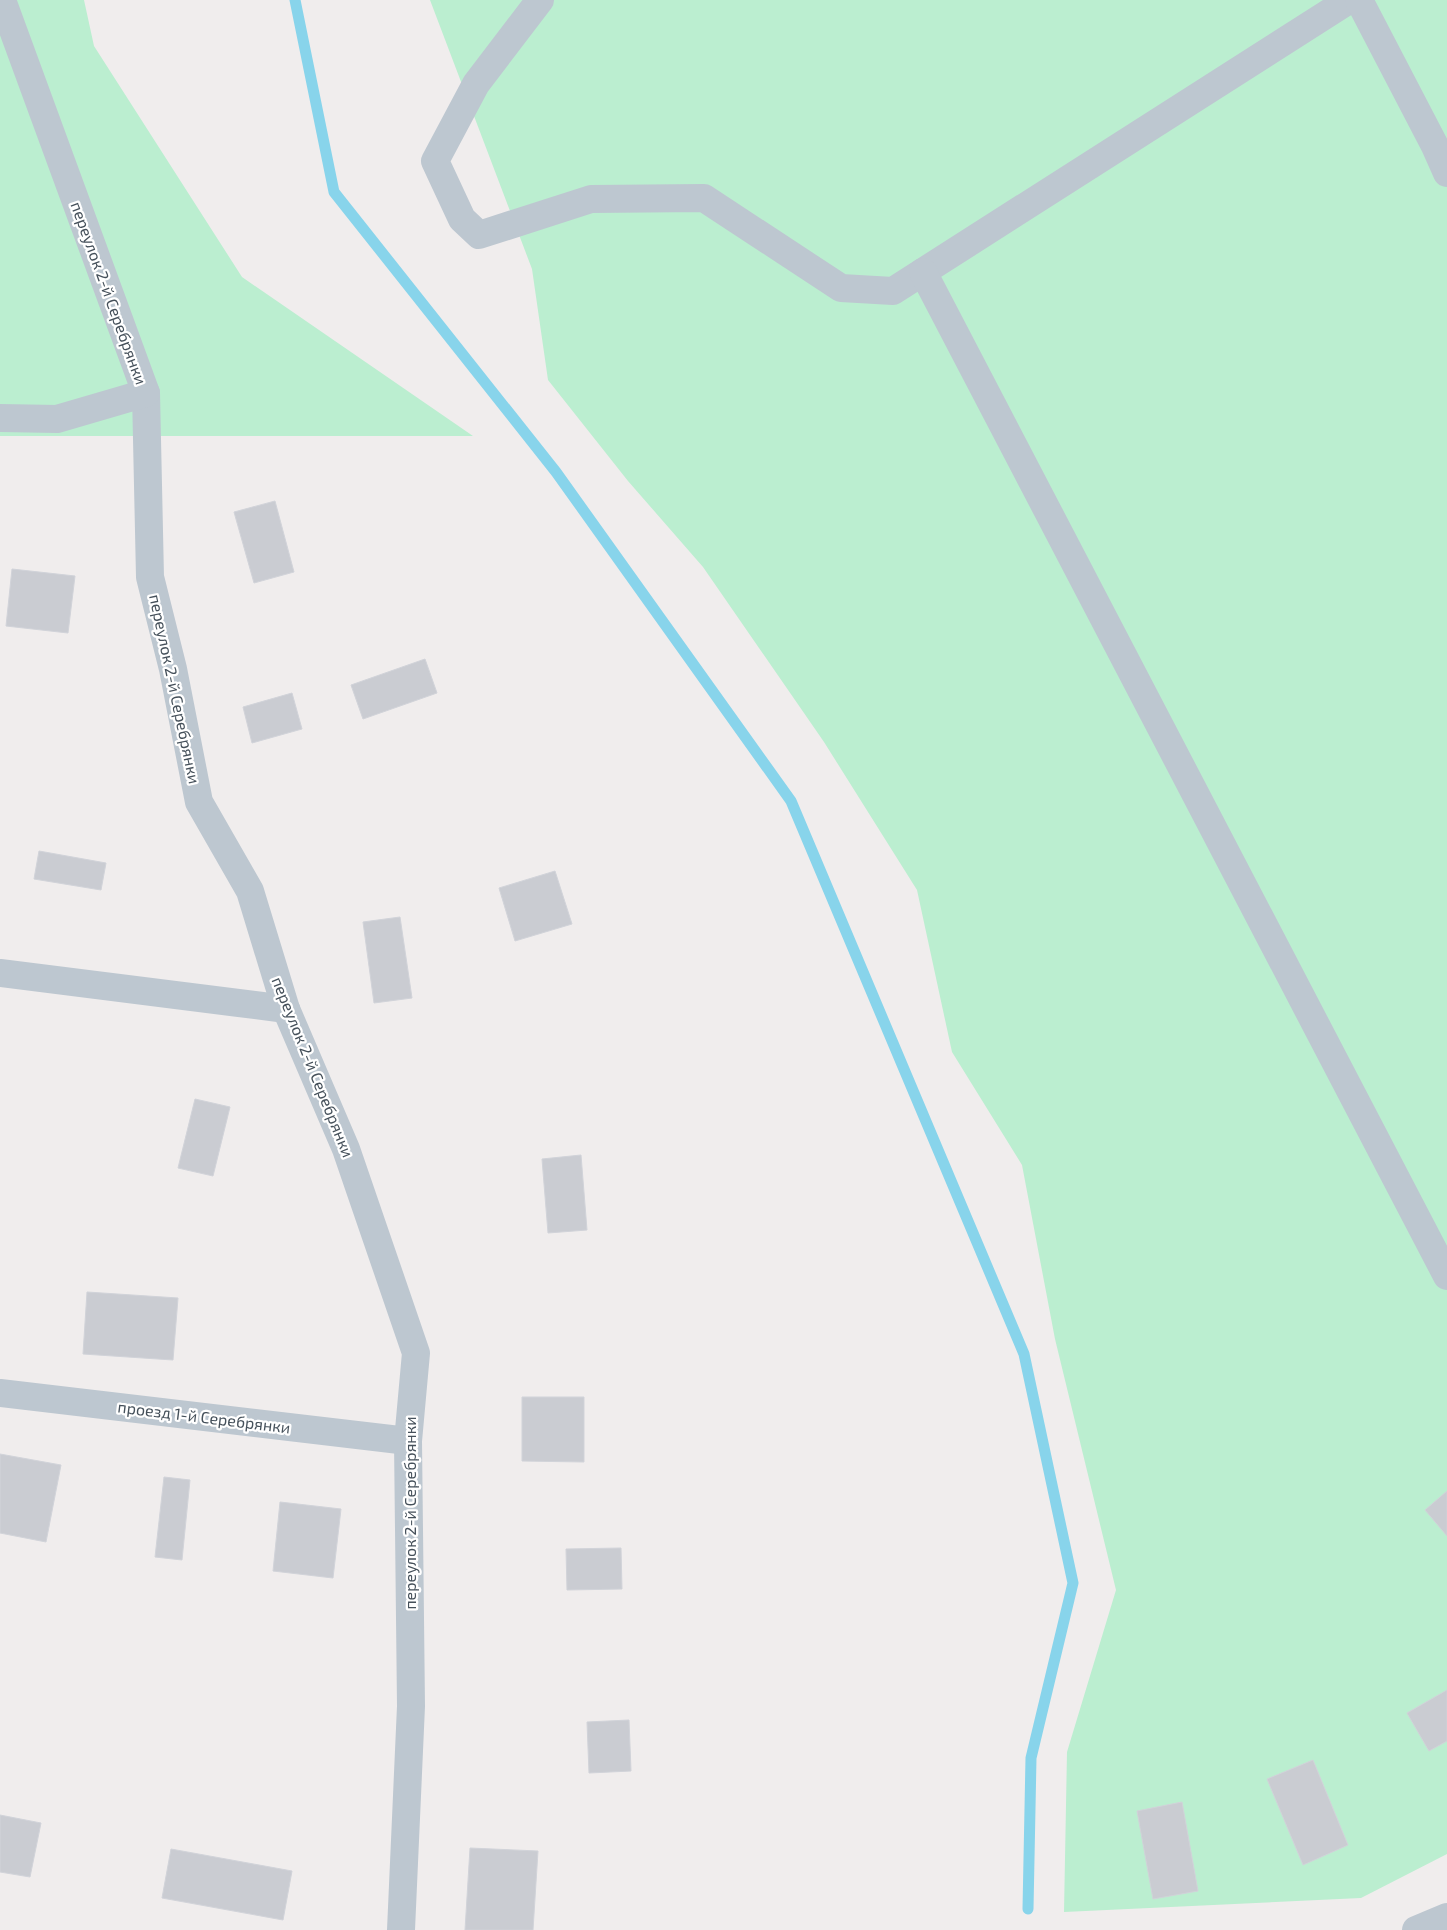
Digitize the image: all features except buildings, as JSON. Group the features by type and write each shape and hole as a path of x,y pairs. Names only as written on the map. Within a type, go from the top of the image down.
{"street":[{"name":"переулок 2-й Серебрянки","path":"2,0 146,393 150,577 173,668 199,802 250,891 286,1009 346,1148 416,1353 408,1441 411,1706 401,1930"},
{"path":"540,0 476,84 435,161 462,219 479,235 592,199 704,198 841,288 893,291 1349,0"},
{"path":"1359,0 1435,146 1447,173"},
{"path":"923,272 1447,1276"},
{"path":"0,418 57,419 146,393"},
{"path":"0,973 286,1009"},
{"name":"проезд 1-й Серебрянки","path":"0,1393 408,1441"},
{"path":"1416,1930 1447,1917"}],"green space":[{"path":"0,0 84,0 94,46 242,277 473,436 0,436"},
{"path":"430,0 1447,0 1447,1854 1361,1898 1064,1912 1067,1752 1116,1590 1055,1339 1022,1165 952,1052 917,890 824,742 703,567 628,481 548,380 532,269"}],"waterway":[{"path":"295,0 334,192 556,472 791,801 1024,1354 1073,1583 1031,1758 1028,1909"}]}
